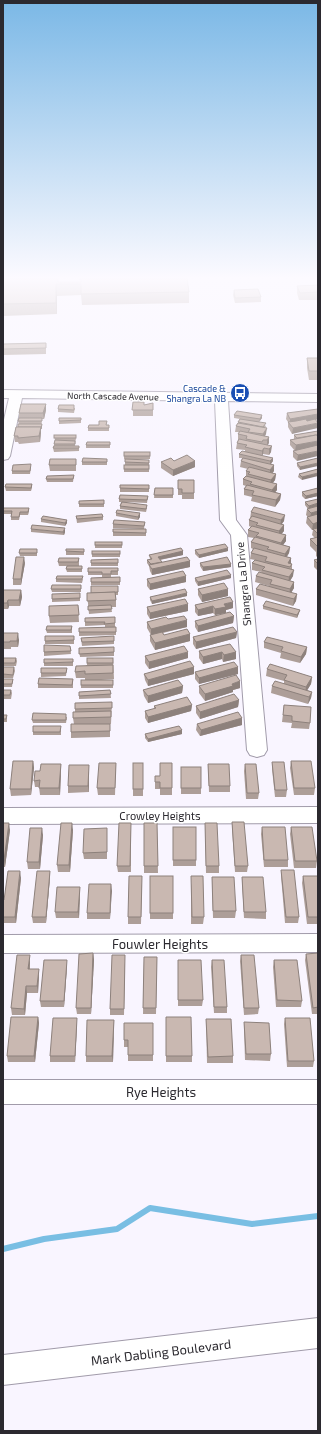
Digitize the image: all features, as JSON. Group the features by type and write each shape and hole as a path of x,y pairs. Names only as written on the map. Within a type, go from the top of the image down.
{"street":[{"name":"Shangra La Drive","path":"220,398 228,520 238,535 257,750"},
{"name":"North Cascade Avenue","path":"9,401 318,398"},
{"path":"3,455 9,401"},
{"name":"Crowley Heights","path":"3,816 318,815"},
{"name":"Fouwler Heights","path":"3,944 318,943"},
{"name":"Rye Heights","path":"3,1092 318,1092"},
{"name":"Mark Dabling Boulevard","path":"3,1370 318,1333"}],"building":[{"path":"3,345 46,345 46,348 3,349"},
{"path":"307,358 318,358 318,371 309,371"},
{"path":"133,402 144,402 144,405 153,403 153,410 132,410"},
{"path":"21,404 46,404 43,413 19,413"},
{"path":"59,405 74,405 74,410 58,409"},
{"path":"318,409 318,414 290,419 287,413"},
{"path":"237,411 262,415 260,419 234,415"},
{"path":"19,418 42,418 42,421 18,421"},
{"path":"59,418 81,418 81,420 59,421"},
{"path":"240,419 266,423 263,427 238,422"},
{"path":"306,419 307,421 315,419 318,423 293,428 288,422 296,421"},
{"path":"99,421 107,421 106,425 109,425 109,428 88,428 89,425 99,425"},
{"path":"238,423 267,428 263,434 248,432 250,429 236,426"},
{"path":"18,424 42,424 41,429 41,427 18,427"},
{"path":"16,427 41,427 39,436 18,438 18,436 14,436"},
{"path":"240,431 269,437 267,440 263,440 262,442 246,439 247,436 238,434"},
{"path":"318,431 318,435 297,438 294,435"},
{"path":"54,435 76,435 76,438 54,438"},
{"path":"316,435 318,436 318,441 296,445 290,440"},
{"path":"239,439 272,446 269,449 264,448 262,451 245,447 247,445 237,443"},
{"path":"55,440 75,441 75,444 54,444"},
{"path":"87,442 110,442 110,445 86,445"},
{"path":"318,445 318,451 298,455 293,451"},
{"path":"54,446 79,446 79,448 53,448"},
{"path":"242,451 273,458 270,461 239,454"},
{"path":"124,452 150,452 150,456 124,456"},
{"path":"187,455 195,461 173,470 161,462 171,458 174,461"},
{"path":"83,458 107,459 107,462 82,462"},
{"path":"243,458 274,465 270,470 241,461"},
{"path":"318,458 318,463 300,467 297,463"},
{"path":"50,459 76,459 76,465 49,465"},
{"path":"125,459 149,460 149,463 125,462"},
{"path":"31,464 30,471 12,471 13,465"},
{"path":"124,465 149,465 149,469 124,469"},
{"path":"249,467 276,474 271,480 248,474 250,472 246,471"},
{"path":"318,469 318,473 302,477 299,474"},
{"path":"74,475 73,479 46,479 47,476"},
{"path":"246,476 277,484 272,490 250,484 252,482 243,479"},
{"path":"178,480 194,480 194,493 182,493 182,489 178,489"},
{"path":"6,484 32,484 31,488 5,487"},
{"path":"120,485 149,485 149,489 120,488"},
{"path":"247,485 281,494 276,500 252,495 254,491 244,489"},
{"path":"155,488 173,488 173,495 154,495"},
{"path":"318,488 318,493 306,496 302,492"},
{"path":"120,495 148,496 147,500 119,499"},
{"path":"318,499 318,503 309,506 305,502"},
{"path":"104,500 104,504 79,504 79,501"},
{"path":"122,502 147,505 146,509 120,506"},
{"path":"318,506 318,511 311,513 307,509"},
{"path":"254,507 285,515 281,520 251,512"},
{"path":"3,508 29,508 28,512 20,512 19,517 11,517 12,511 3,511"},
{"path":"117,510 140,513 138,517 116,513"},
{"path":"102,514 103,517 77,519 76,516"},
{"path":"318,514 318,522 313,524 307,517"},
{"path":"43,516 67,520 65,523 41,519"},
{"path":"252,516 284,525 279,531 256,525 258,523 249,520"},
{"path":"114,520 145,522 144,526 113,524"},
{"path":"32,525 65,528 63,532 31,529"},
{"path":"252,526 286,535 281,543 256,536 259,533 248,530"},
{"path":"318,528 318,534 313,529"},
{"path":"113,529 146,529 146,533 113,532"},
{"path":"255,537 290,547 285,554 267,549 269,547 251,542"},
{"path":"318,537 318,545 317,546 310,539"},
{"path":"95,542 122,542 122,545 95,545"},
{"path":"225,544 228,548 199,555 195,550"},
{"path":"181,548 183,551 158,557 162,562 151,564 147,560 152,559 149,555"},
{"path":"254,548 291,558 288,563 292,564 290,567 265,561 267,557 251,553"},
{"path":"20,549 37,549 37,553 19,553"},
{"path":"66,549 84,549 84,552 66,551"},
{"path":"92,551 120,551 120,554 92,554"},
{"path":"16,557 24,557 21,579 13,579"},
{"path":"187,557 190,561 152,569 149,565"},
{"path":"227,557 231,564 203,567 200,563"},
{"path":"59,558 79,558 78,562 58,562"},
{"path":"118,559 118,563 91,563 91,560"},
{"path":"255,560 294,570 289,577 262,570 265,567 252,563"},
{"path":"67,566 82,566 82,569 66,569"},
{"path":"88,568 118,568 118,571 111,571 111,574 102,574 102,572 88,572"},
{"path":"227,570 231,575 198,582 195,578"},
{"path":"183,571 186,576 150,584 147,579"},
{"path":"259,572 294,582 290,589 270,584 272,580 256,576"},
{"path":"57,576 83,576 82,579 56,579"},
{"path":"120,577 120,582 91,582 91,578"},
{"path":"224,583 228,589 202,595 198,589"},
{"path":"260,584 297,594 294,599 256,589"},
{"path":"52,585 81,585 81,589 51,589"},
{"path":"91,586 118,586 118,592 91,593"},
{"path":"185,589 187,593 152,601 150,597"},
{"path":"3,590 21,590 19,600 8,600 7,603 3,603"},
{"path":"115,592 116,600 87,601 87,593"},
{"path":"80,593 80,598 52,599 52,594"},
{"path":"230,597 233,602 224,604 226,607 215,609 213,606 198,610 195,605"},
{"path":"185,599 188,604 150,613 147,607"},
{"path":"266,601 300,610 297,615 263,606"},
{"path":"78,605 79,615 49,616 49,606"},
{"path":"111,605 112,609 88,610 88,606"},
{"path":"230,612 234,616 198,626 195,621"},
{"path":"184,616 187,620 151,629 147,622 166,617 168,619"},
{"path":"115,617 115,623 104,624 105,622 85,622 85,618"},
{"path":"47,626 72,626 71,630 46,630"},
{"path":"116,627 116,632 79,632 79,628"},
{"path":"233,627 237,632 196,642 193,637"},
{"path":"187,629 190,634 155,643 150,635 162,632 164,635"},
{"path":"3,633 18,633 17,641 3,642"},
{"path":"45,636 74,636 74,640 45,641"},
{"path":"114,636 114,641 82,642 81,638"},
{"path":"267,637 307,647 301,657 281,651 283,647 264,642"},
{"path":"230,644 236,652 224,655 222,652 203,657 199,651"},
{"path":"44,645 70,646 71,651 44,652"},
{"path":"184,646 188,652 149,662 145,656"},
{"path":"114,647 114,652 79,654 79,648"},
{"path":"3,658 16,658 15,663 3,663"},
{"path":"87,658 113,658 113,663 87,663"},
{"path":"44,659 73,659 73,662 44,663"},
{"path":"190,661 194,667 148,680 144,674"},
{"path":"234,662 238,667 199,678 195,672"},
{"path":"270,664 312,677 306,687 284,680 287,675 267,669"},
{"path":"113,665 113,673 85,674 85,671 75,672 76,666"},
{"path":"3,667 14,667 13,675 3,674"},
{"path":"41,668 67,668 66,673 41,673"},
{"path":"236,675 240,681 232,684 233,686 205,694 199,686"},
{"path":"39,678 73,679 72,685 38,684"},
{"path":"3,679 13,679 12,684 3,684"},
{"path":"81,680 113,680 113,685 81,685"},
{"path":"178,680 183,686 148,696 143,690"},
{"path":"275,681 312,692 309,697 272,686"},
{"path":"3,690 11,690 10,695 3,695"},
{"path":"110,690 111,694 79,696 79,692"},
{"path":"234,694 239,700 200,712 196,706"},
{"path":"187,697 192,705 148,717 145,711 156,708 154,706"},
{"path":"112,702 112,708 75,709 75,703"},
{"path":"284,705 311,707 310,723 292,721 292,716 283,715"},
{"path":"111,711 111,717 73,718 73,712"},
{"path":"238,712 242,718 201,730 197,724"},
{"path":"33,713 66,714 66,720 32,720"},
{"path":"3,715 7,715 6,719 3,719"},
{"path":"71,724 110,724 110,731 71,732"},
{"path":"33,726 61,726 60,732 33,732"},
{"path":"179,726 182,730 148,739 145,734"},
{"path":"13,761 33,761 31,789 10,789"},
{"path":"291,761 311,761 315,788 294,788"},
{"path":"272,762 284,762 287,790 275,790"},
{"path":"99,763 116,763 115,788 97,788"},
{"path":"133,763 143,763 143,789 133,789"},
{"path":"160,763 172,763 172,788 160,788 160,782 155,782 155,776 160,776"},
{"path":"41,764 61,764 59,788 39,788 40,780 34,781 35,771 40,771"},
{"path":"208,764 229,764 230,786 209,786"},
{"path":"245,764 256,764 259,793 247,793"},
{"path":"69,765 89,765 88,786 68,786"},
{"path":"181,767 201,767 201,788 181,788"},
{"path":"232,822 244,822 248,866 235,866"},
{"path":"3,823 9,823 4,860 3,860"},
{"path":"61,823 72,823 69,865 57,865"},
{"path":"119,823 131,823 130,866 117,866"},
{"path":"144,823 157,823 158,866 144,866"},
{"path":"205,823 217,823 219,866 206,866"},
{"path":"173,827 196,827 196,860 173,860"},
{"path":"262,827 285,827 288,860 264,860"},
{"path":"291,827 312,827 317,861 295,861"},
{"path":"30,828 42,828 39,862 27,862"},
{"path":"107,828 107,852 83,853 84,829"},
{"path":"281,870 294,870 299,917 286,917"},
{"path":"8,871 20,871 15,917 3,917 3,900"},
{"path":"37,871 50,871 46,917 32,917"},
{"path":"129,876 142,876 141,917 128,917"},
{"path":"150,876 173,876 173,913 150,913"},
{"path":"191,876 203,876 204,917 192,917"},
{"path":"303,876 318,876 318,917 308,917"},
{"path":"212,877 234,877 236,911 213,911"},
{"path":"242,877 263,877 266,912 244,912"},
{"path":"89,884 111,884 110,913 87,913"},
{"path":"57,887 80,887 78,912 55,912"},
{"path":"93,953 91,1008 76,1008 79,954"},
{"path":"318,953 318,1007 313,1008 306,954"},
{"path":"17,955 30,955 28,969 39,969 37,986 26,986 24,1009 11,1008"},
{"path":"112,955 125,955 124,1009 110,1009"},
{"path":"241,955 254,955 259,1008 244,1008"},
{"path":"144,957 157,957 156,1008 143,1008"},
{"path":"44,960 67,960 64,1001 40,1001"},
{"path":"178,960 201,960 203,1000 178,1000"},
{"path":"212,960 224,960 227,1007 214,1007"},
{"path":"274,960 297,960 302,1001 277,1000"},
{"path":"11,1017 38,1017 34,1056 7,1056"},
{"path":"166,1017 191,1017 192,1056 166,1056"},
{"path":"53,1018 77,1018 75,1056 50,1056"},
{"path":"285,1018 310,1018 314,1061 288,1061"},
{"path":"206,1019 231,1019 233,1056 208,1057"},
{"path":"87,1020 114,1020 112,1056 86,1056"},
{"path":"244,1022 269,1023 271,1054 246,1054"},
{"path":"124,1023 153,1023 153,1055 128,1055 128,1040 124,1040"}],"waterway":[{"path":"3,1249 44,1239 117,1229 150,1208 252,1224 318,1216"}],"place":[{"name":"Cascade & Shangra La NB","path":"240,393"}]}
